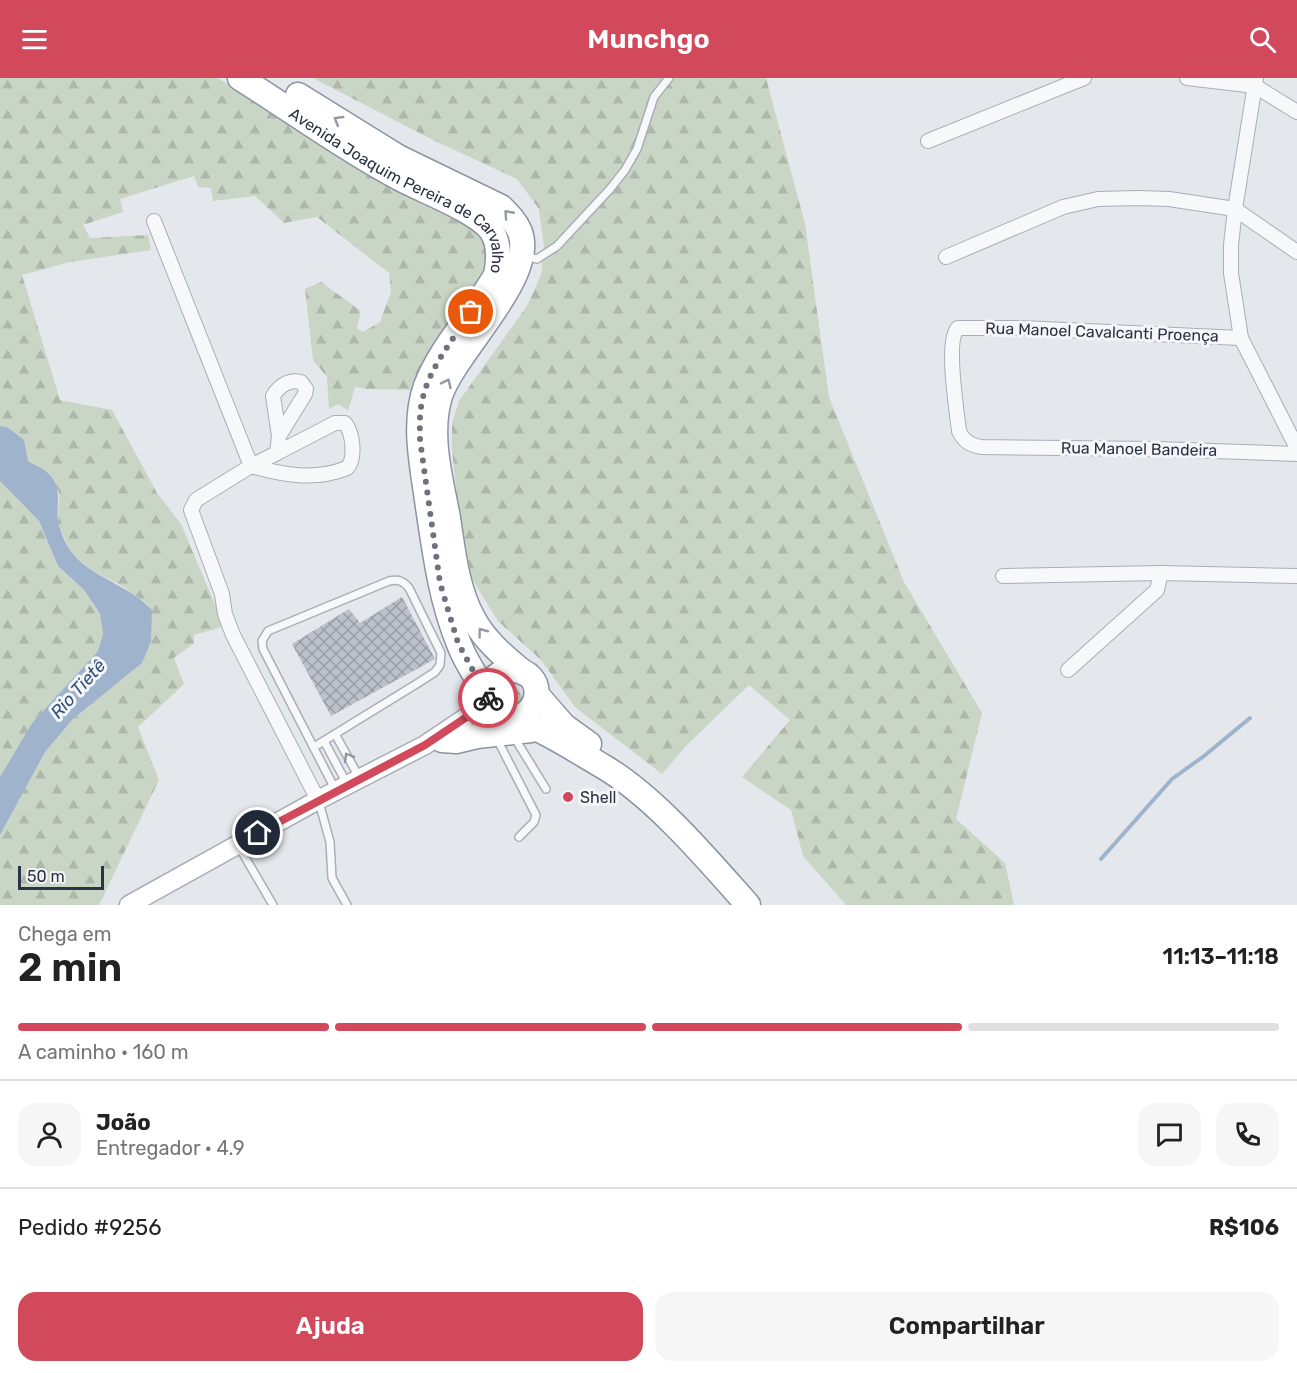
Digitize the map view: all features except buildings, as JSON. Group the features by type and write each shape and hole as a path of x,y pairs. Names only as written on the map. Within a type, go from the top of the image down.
{"highway":[{"name":"Avenida Joaquim Pereira de Carvalho","path":"240,78 399,178 479,220 491,231 497,245 499,259 496,274 435,367 426,385 420,418 424,474 440,583 465,659 500,717"},
{"name":"Avenida Joaquim Pereira de Carvalho","path":"271,78 398,157 501,207 513,219 520,233 523,243 519,270 453,370 441,395 436,414 436,439 456,569 465,598 473,619 483,634 497,650 524,673"},
{"path":"433,743 456,741 500,717 523,717 531,711 536,704 537,694 534,683 524,673 516,670 499,674 489,687 500,717"},
{"path":"537,694 564,726 580,739 615,759 658,795 703,838 764,905"},
{"path":"500,717 537,729 623,779 689,840 748,905"}],"main road":[{"path":"134,904 318,800 433,743 500,717"}],"street":[{"path":"928,141 1084,78"},
{"path":"1187,78 1256,82 1297,112"},
{"path":"1256,82 1235,209 1231,273 1241,338 1297,448"},
{"path":"946,257 1063,207 1098,199 1169,199 1235,209 1297,252"},
{"path":"154,221 250,466"},
{"name":"Rua Manoel Cavalcanti Proença","path":"981,447 967,442 959,432 952,344 955,332 963,327 1241,338"},
{"path":"250,466 278,474 306,476 347,468 352,459 348,428 345,423 335,423 250,466 192,504 192,515 222,594 225,614 233,635 318,800"},
{"path":"277,453 279,436"},
{"name":"Rua Manoel Bandeira","path":"981,447 1156,449 1297,454"},
{"path":"1003,576 1161,573 1296,577"},
{"path":"1068,670 1157,590 1161,573"}],"lane":[{"path":"522,256 537,259 557,246 610,189 625,170 637,149 654,97 669,78"},
{"path":"314,747 435,672 440,665 441,653 404,582 397,579 389,581 268,631 264,635 263,649 314,747 348,785"},
{"path":"500,717 546,789"},
{"path":"500,717 536,815 534,822 519,837"},
{"path":"335,734 348,785"},
{"path":"324,741 348,785"},
{"path":"318,800 330,842 332,878 347,905"},
{"path":"238,844 273,905"}],"green space":[{"path":"0,78 217,78 278,112 386,183 471,226 483,236 491,265 416,390 355,387 348,410 338,404 329,409 327,377 313,360 305,289 321,282 361,311 357,328 363,332 380,322 391,292 389,273 317,217 284,223 255,196 213,201 211,188 198,187 194,176 120,199 123,212 83,225 90,238 148,235 151,250 70,262 22,275 60,400 112,410 157,493 181,524 216,607 222,627 194,635 194,643 174,658 184,684 138,727 159,780 99,905 0,905 0,835 4,827 45,752 73,719 142,663 152,610 122,586 93,571 72,554 58,524 59,493 49,473 28,461 7,427 0,426"},
{"path":"313,78 766,78 805,224 829,397 904,582 982,713 956,819 1005,863 1014,905 846,905 803,856 791,810 742,777 790,720 749,685 687,745 662,774 575,707 541,660 498,621 464,566 452,449 452,423 459,401 527,306 541,275 544,247 539,209 517,179 433,140"},
{"path":"0,481 39,521 58,566 84,590 100,615 103,634 98,651 32,723 0,777"},
{"path":"504,681 516,688 520,694 524,707 522,711 504,705 497,696"}],"water":[{"name":"Rio Tietê","path":"0,426 7,427 24,440 28,461 46,471 53,479 58,492 59,525 73,554 91,570 133,594 152,610 151,641 142,663 73,719 45,752 0,835 0,777 32,723 98,651 103,634 100,614 84,590 58,566 39,521 0,481"}],"waterway":[{"path":"1101,859 1172,779 1250,718"}],"way so far":[{"path":"471,312 426,385 420,418 420,440 440,583 448,614 465,659 488,698"}],"place":[{"name":"Shell","path":"568,797"}],"route":[{"path":"258,833 425,745 489,702 488,698"}]}
